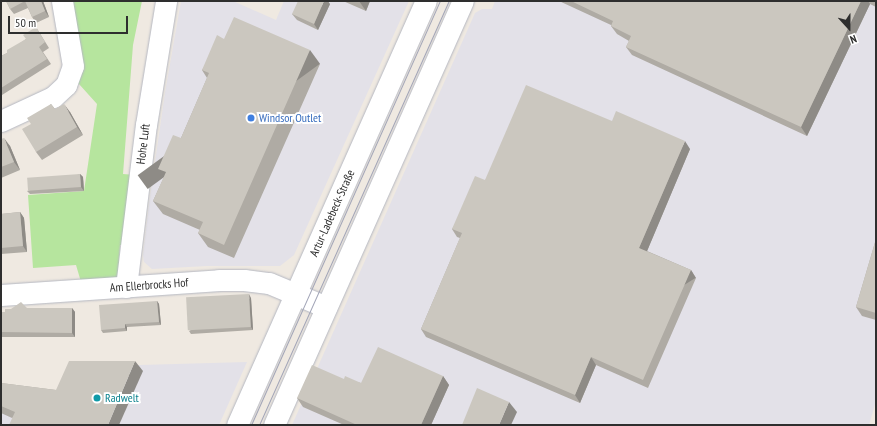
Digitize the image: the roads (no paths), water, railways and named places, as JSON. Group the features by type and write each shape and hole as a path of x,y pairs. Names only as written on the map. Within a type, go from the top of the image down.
{"street":[{"path":"1,121 53,97 66,85 73,66 62,1"},
{"name":"Hohe Luft","path":"126,287 146,126 166,1"},
{"name":"Artur-Ladebeck-Straße","path":"237,425 426,1"},
{"path":"274,425 463,1"},
{"name":"Am Ellerbrocks Hof","path":"1,295 219,280 244,280 269,283 296,293 326,307"}],"tram line":[{"path":"251,425 440,1"},
{"path":"259,425 449,1"}],"place":[{"name":"Windsor Outlet","path":"251,118"},
{"name":"Radwelt","path":"97,398"}]}
